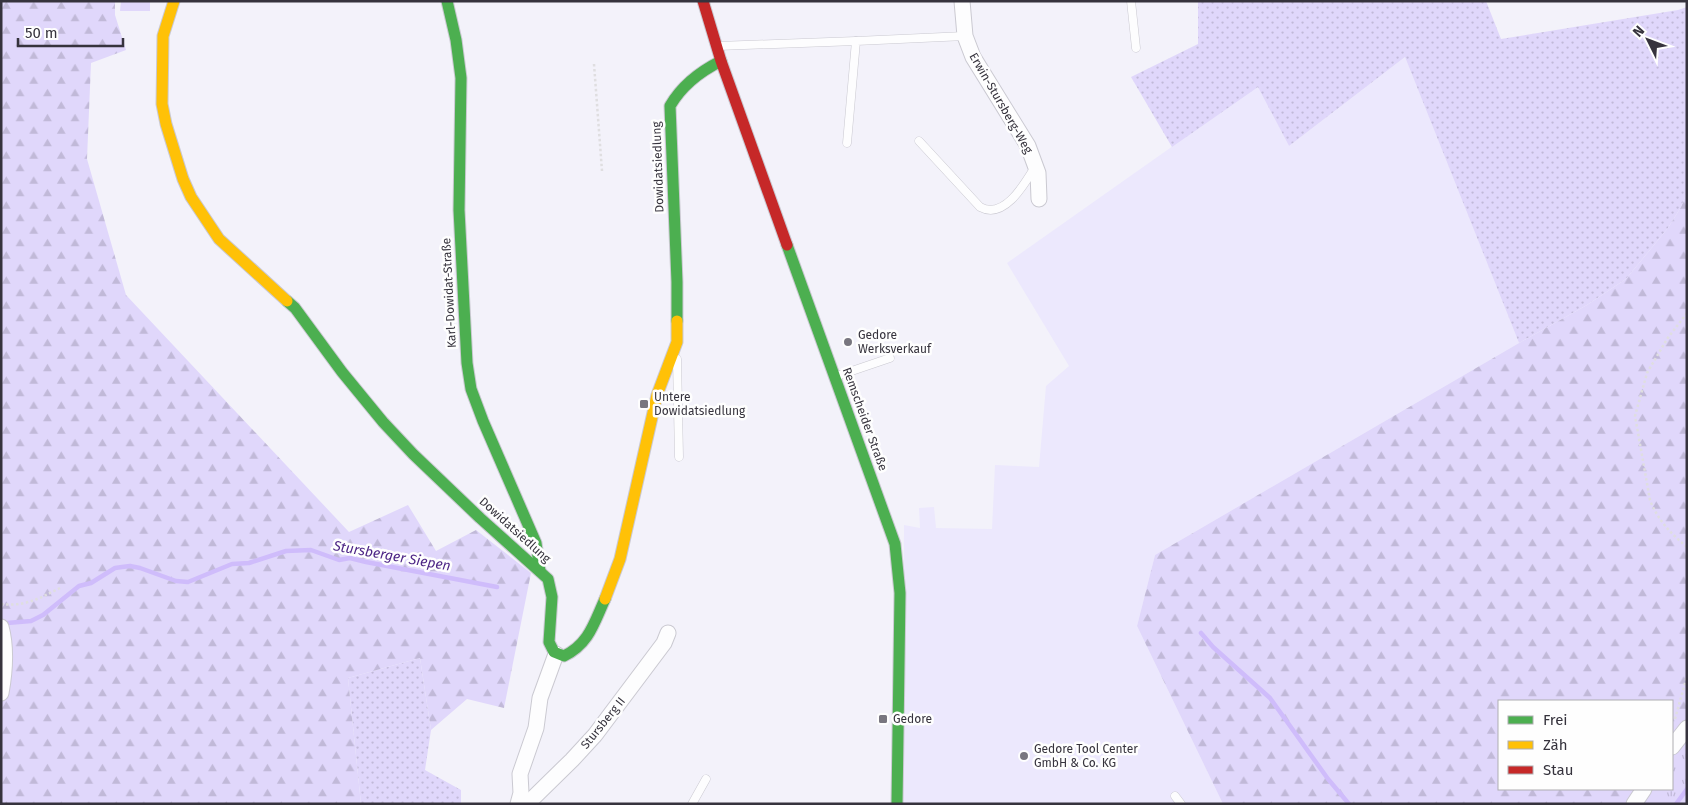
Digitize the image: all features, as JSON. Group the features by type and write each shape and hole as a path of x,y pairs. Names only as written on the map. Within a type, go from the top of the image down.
{"street":[{"name":"Dowidatsiedlung","path":"174,1 163,36 162,104 166,124 183,179 208,224 219,239 236,256 295,308 382,422 480,518 548,579 552,588 548,640 551,649 556,654 564,656 576,650 586,639 608,592 620,559 657,395 677,342 670,106 676,95 692,78 704,68 721,61"},
{"name":"Karl-Dowidat-Straße","path":"447,1 456,40 461,78 459,210 467,363 472,389 482,421 536,543 540,571"},
{"name":"Remscheider Straße","path":"704,1 721,61 895,544 900,593 897,804"},
{"name":"Erwin-Stursberg-Weg","path":"962,1 965,36 973,57 1028,146 1036,166 1040,185 1039,199"},
{"path":"1,627 5,645 5,661 1,693"},
{"name":"Stursberg II","path":"527,804 595,735 664,643 668,633"},
{"path":"518,804 521,793 520,774 536,728 540,698 556,654"},
{"path":"1673,745 1687,728"},
{"path":"1634,804 1643,790"}],"lane":[{"path":"1131,1 1136,48"},
{"path":"716,46 965,36"},
{"path":"847,143 856,41"},
{"path":"919,141 980,206 986,210 992,211 1001,207 1018,194 1036,166"},
{"path":"677,342 679,457"},
{"path":"835,377 890,358"},
{"path":"692,804 706,780"},
{"path":"1175,796 1181,804"}],"path":[{"path":"594,64 602,171"},
{"path":"1687,313 1667,339 1647,373 1635,416 1653,509 1677,539 1687,547"},
{"path":"1,604 29,603 60,588"},
{"path":"1673,724 1687,676"}],"shaded area":[{"path":"1405,57 1519,343 1155,555 1137,626 1223,804 903,804 904,525 920,528 919,508 934,507 936,528 992,529 995,465 1039,467 1046,386 1069,366 1007,263 1258,86 1289,146"}],"green space":[{"path":"1,1 115,1 115,15 126,50 91,63 87,159 126,295 349,532 408,505 436,551 476,530 531,573 504,708 467,699 431,730 420,658 348,678 361,804 1,804"},
{"path":"121,1 150,1 150,11 120,11"},
{"path":"1198,1 1486,1 1501,39 1687,7 1687,192 1681,207 1668,228 1626,279 1587,305 1519,343 1405,57 1289,146 1258,87 1172,147 1131,77 1198,44"},
{"path":"1687,192 1687,804 1223,804 1137,626 1155,555 1587,305 1626,279 1668,228 1681,207"},
{"path":"420,658 431,730 425,770 461,790 461,804 361,804 348,678"},
{"path":"1687,745 1687,804 1646,804 1653,790 1673,790 1673,761"}],"waterway":[{"name":"Stursberger Siepen","path":"7,623 31,621 43,615 79,586 91,583 115,568 130,566 176,581 188,582 232,564 249,563 286,551 311,550 339,560 350,558 497,587"},
{"path":"1201,633 1213,647 1270,698 1328,779 1349,804"},
{"path":"1676,804 1687,789"}],"traffic: fast":[{"path":"447,1 456,40 461,78 459,210 467,363 471,389 536,543 540,571"},
{"path":"677,321 670,106 692,80 721,61"},
{"path":"787,245 895,544 900,593 897,804"},
{"path":"287,301 295,308 342,372 383,422 413,454 548,579 552,597 549,642 554,652 564,656 585,639 605,599"}],"traffic: slow":[{"path":"174,1 163,36 162,104 166,124 183,179 191,197 219,239 287,301"},
{"path":"605,599 620,559 657,395 677,342 677,321"}],"traffic: jam":[{"path":"703,1 721,61 787,245"}],"place":[{"name":"Gedore Werksverkauf","path":"848,342"},
{"name":"Untere Dowidatsiedlung","path":"644,404"},
{"name":"Gedore","path":"883,719"},
{"name":"Gedore Tool Center GmbH & Co. KG","path":"1024,756"}]}
